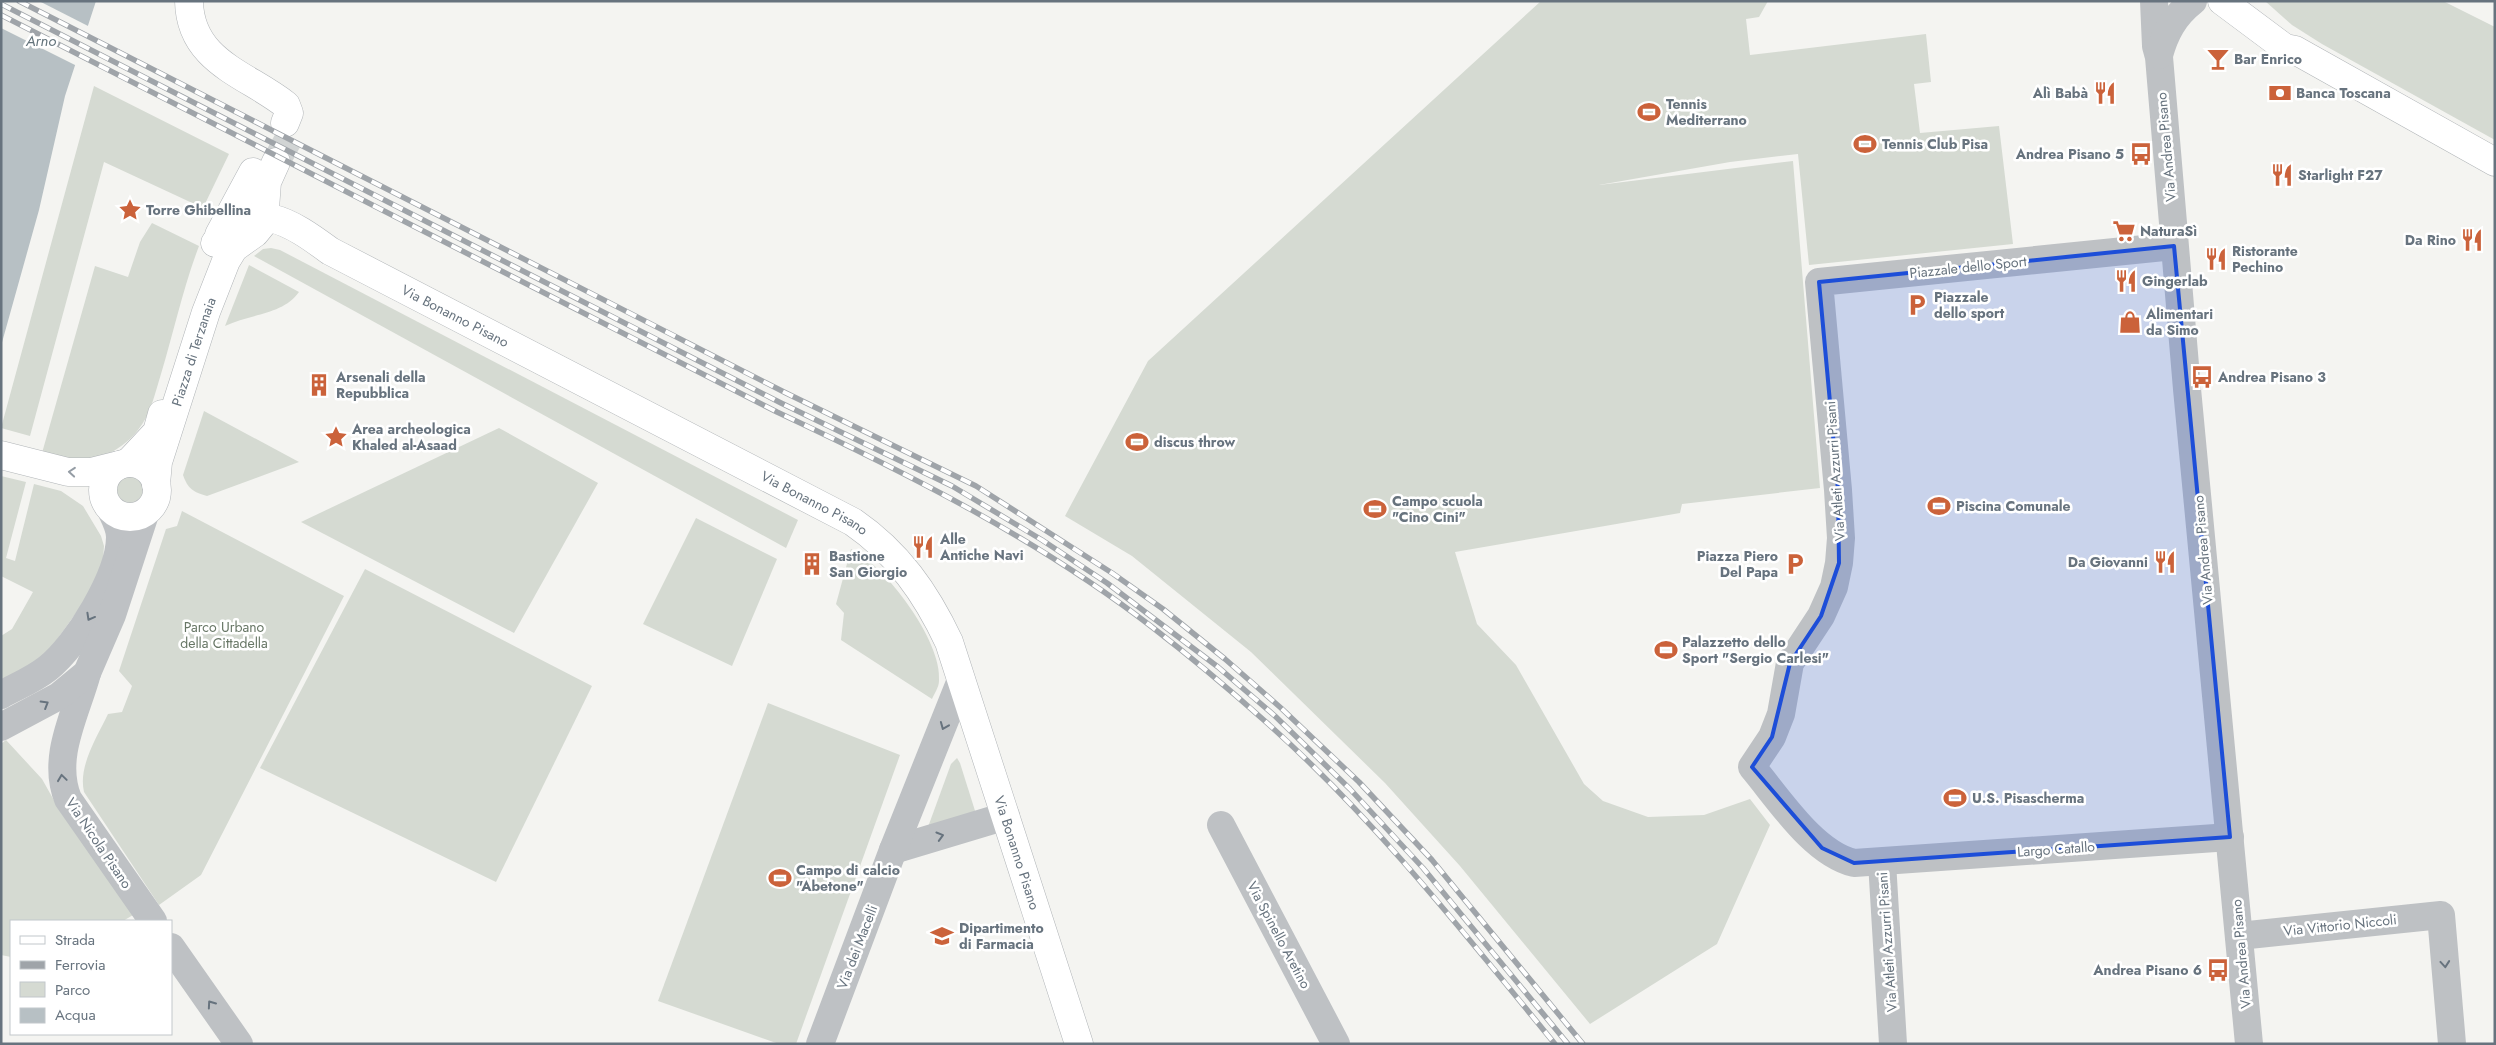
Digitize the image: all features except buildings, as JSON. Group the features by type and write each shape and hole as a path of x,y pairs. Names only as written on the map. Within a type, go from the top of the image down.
{"main road":[{"path":"189,1 194,26 214,58 289,119"},
{"path":"2222,1 2285,48 2295,50 2495,162"},
{"path":"2256,1 2295,50"},
{"path":"250,219 263,165"},
{"name":"Piazza di Terzanaia","path":"124,464 157,432 201,277 215,243 250,219"},
{"name":"Piazza di Terzanaia","path":"156,484 158,462 206,312 226,261 240,241 250,219"},
{"name":"Via Bonanno Pisano","path":"250,219 272,233 330,251 853,522 882,544 910,575 924,594 949,642 1079,1044"},
{"path":"1,455 68,472 92,472 124,464 145,467 153,476 156,484 155,499 146,511 139,515 128,517 117,514 110,508 104,498 104,485 110,472 124,464"}],"street":[{"name":"Via Andrea Pisano","path":"2154,1 2156,46 2159,57 2174,246 2249,1044"},
{"name":"Via Andrea Pisano","path":"2159,57 2172,23 2180,12 2193,1"},
{"name":"Piazzale dello Sport","path":"1824,340 1819,282 2174,246"},
{"name":"Via Atleti Azzurri Pisani","path":"1824,340 1838,490 1841,538 1839,563 1834,587 1821,616 1790,663 1781,714 1772,737 1752,767 1813,839 1827,852 1842,860 1854,863 1882,862 1893,1044"},
{"path":"1,695 27,683 50,667 87,622 102,592 120,539 118,526 110,508"},
{"name":"Via Nicola Pisano","path":"146,511 112,615 87,673 62,758 62,782 68,799 152,920"},
{"path":"1,727 59,696 87,673"},
{"name":"Via dei Macelli","path":"820,1044 893,850 961,680"},
{"path":"893,850 1006,816"},
{"name":"Via Spinello Aretino","path":"1221,826 1336,1044"},
{"name":"Largo Catallo","path":"1882,862 2230,837"},
{"name":"Via Vittorio Niccoli","path":"2239,936 2441,915 2452,1044"},
{"path":"172,948 239,1044"}],"highlighted area":[{"path":"2174,246 2230,837 1854,863 1822,848 1752,767 1772,737 1790,663 1821,616 1839,563 1838,490 1819,282"}],"green space":[{"name":"Campo scuola \"Cino Cini\"","path":"1541,1 1768,1 1759,17 1746,19 1750,55 1926,34 1931,82 1914,84 1920,133 1999,126 2013,244 1809,265 1798,154 1730,162 1599,185 1793,161 1820,488 1682,504 1680,513 1455,552 1477,624 1516,665 1584,784 1603,801 1648,817 1704,815 1750,799 1770,825 1717,944 1590,1024 1460,866 1385,783 1251,652 1132,556 1065,516 1148,361"},
{"path":"2265,1 2443,1 2495,27 2495,140 2322,44 2292,25"},
{"path":"94,86 229,154 203,208 104,162 30,436 1,428"},
{"path":"152,223 199,246 183,294 155,396 146,417 138,430 126,442 112,452 96,459 74,461 42,453 95,266 128,277 140,242"},
{"path":"263,249 280,250 798,520 786,548 254,256"},
{"path":"249,265 299,292 292,300 275,310 225,326"},
{"path":"204,411 299,462 207,496 195,491 189,487 183,475"},
{"path":"499,428 598,483 514,633 301,522"},
{"path":"140,470 147,477 150,485 150,493 147,500 136,510 122,509 110,498 110,481"},
{"path":"1,476 26,482 6,558 15,561 34,484 61,491 83,506 101,536 104,546 103,560 91,592 43,659 1,682 1,636 12,629 33,592 1,576"},
{"name":"Parco Urbano della Cittadella","path":"182,511 344,596 201,875 159,905 84,792 83,782 86,762 108,714 122,712 132,686 119,671 166,529 177,526"},
{"path":"696,518 777,559 732,666 643,624"},
{"path":"851,549 880,571 909,606 922,626 932,646 938,665 939,683 932,699 841,640 844,613 836,604"},
{"path":"365,569 592,686 496,882 260,768"},
{"name":"Campo di calcio \"Abetone\"","path":"768,703 900,755 796,1044 779,1044 658,1001"},
{"path":"6,740 42,779 60,811 133,915 125,920 10,920 10,957 1,955 1,744"},
{"path":"957,758 976,814 928,827 951,764"}],"water":[{"name":"Arno","path":"1,1 96,1 65,96 39,210 1,346"}],"pier":[{"path":"1,1 39,1 90,27 77,66 1,28"}],"tunnel":[{"path":"276,162 295,127"}],"railway":[{"path":"19,1 786,393 976,486 1112,573 1163,609 1225,659 1281,708 1359,782 1432,860 1583,1044"},
{"path":"1,4 781,403 952,486 1042,540 1107,583 1218,667 1275,716 1350,789 1423,868 1568,1044"},
{"path":"1,15 777,412 923,484 971,509 1064,565 1152,627 1210,673 1306,759 1344,797 1417,877 1555,1044"}],"place":[{"name":"Bar Enrico","path":"2218,59"},
{"name":"Alì Babà","path":"2105,93"},
{"name":"Banca Toscana","path":"2280,93"},
{"name":"Tennis Mediterrano","path":"1649,112"},
{"name":"Tennis Club Pisa","path":"1865,144"},
{"name":"Andrea Pisano 5","path":"2141,154"},
{"name":"Starlight F27","path":"2282,175"},
{"name":"Torre Ghibellina","path":"130,210"},
{"name":"NaturaSì","path":"2124,231"},
{"name":"Da Rino","path":"2472,240"},
{"name":"Ristorante Pechino","path":"2216,259"},
{"name":"Gingerlab","path":"2126,281"},
{"name":"Piazzale dello sport","path":"1917,305"},
{"name":"Alimentari da Simo","path":"2130,322"},
{"name":"Andrea Pisano 3","path":"2202,377"},
{"name":"Arsenali della Repubblica","path":"319,385"},
{"name":"Area archeologica Khaled al-Asaad","path":"336,437"},
{"name":"discus throw","path":"1137,442"},
{"name":"Piscina Comunale","path":"1939,506"},
{"name":"Campo scuola \"Cino Cini\"","path":"1375,509"},
{"name":"Alle Antiche Navi","path":"923,547"},
{"name":"Da Giovanni","path":"2165,562"},
{"name":"Bastione San Giorgio","path":"812,564"},
{"name":"Piazza Piero Del Papa","path":"1795,564"},
{"name":"Palazzetto dello Sport \"Sergio Carlesi\"","path":"1666,650"},
{"name":"U.S. Pisascherma","path":"1955,798"},
{"name":"Campo di calcio \"Abetone\"","path":"780,878"},
{"name":"Dipartimento di Farmacia","path":"942,936"},
{"name":"Andrea Pisano 6","path":"2218,970"}]}
